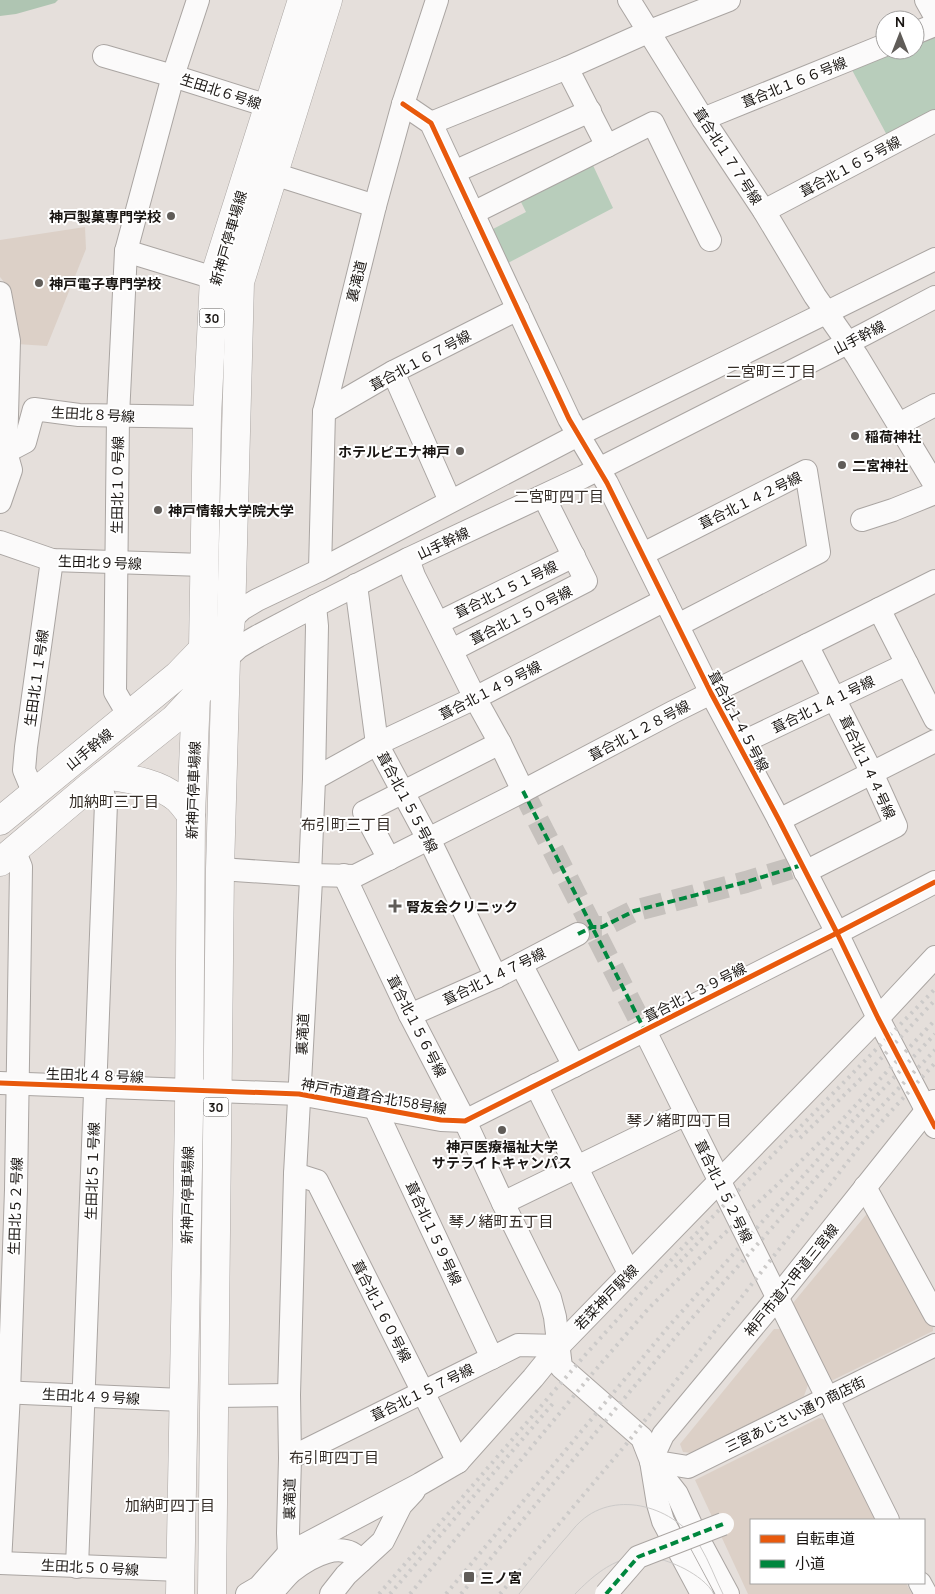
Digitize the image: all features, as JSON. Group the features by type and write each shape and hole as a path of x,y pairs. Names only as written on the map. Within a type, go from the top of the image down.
{"main road":[{"name":"新神戸停車場線","path":"212,1594 216,1090 220,869 214,654 203,565 207,417 214,278 302,0"},
{"name":"新神戸停車場線","path":"180,1582 189,1089 191,815 196,696 230,619 240,282 328,0"},
{"name":"山手幹線","path":"0,821 178,675 214,654"},
{"path":"7,856 174,719 196,696"},
{"path":"97,781 135,780 158,786 179,800 191,815"}],"street":[{"name":"生田北１０号線","path":"129,716 115,692 118,416 126,251 173,76 198,0"},
{"name":"裏滝道","path":"320,570 324,412 375,206 403,104 437,0"},
{"name":"葺合北１７７号線","path":"630,0 703,119 764,211 815,296 848,342 935,485"},
{"path":"403,104 431,123 729,0"},
{"path":"926,0 935,16"},
{"name":"葺合北１６６号線","path":"703,119 875,49"},
{"name":"生田北６号線","path":"104,56 268,106"},
{"path":"567,68 607,146"},
{"path":"454,172 590,112"},
{"name":"葺合北１６５号線","path":"764,211 935,121"},
{"name":"葺合北１４５号線","path":"431,123 569,419 607,483 711,693 779,820 878,1018 932,1113"},
{"path":"473,213 653,124 710,240"},
{"path":"274,174 375,206"},
{"path":"126,251 214,278"},
{"path":"230,619 257,600 320,570 578,435 935,258"},
{"path":"0,293 4,341 6,452 11,470 0,502"},
{"name":"山手幹線","path":"214,654 239,647 408,559 598,470 935,297"},
{"name":"葺合北１６７号線","path":"324,412 393,372 518,309"},
{"path":"393,372 450,501"},
{"path":"899,424 935,405"},
{"name":"生田北８号線","path":"6,452 24,442 34,410 79,415 207,417"},
{"name":"葺合北１４２号線","path":"642,554 806,472 818,552 678,625"},
{"path":"862,520 935,493"},
{"name":"葺合北１５０号線","path":"452,650 586,581 544,496"},
{"name":"生田北９号線","path":"0,542 52,560 203,565"},
{"name":"葺合北１５１号線","path":"438,623 574,556"},
{"path":"408,559 414,576 523,791"},
{"name":"生田北１１号線","path":"34,794 24,770 25,755 52,560"},
{"name":"葺合北１２８号線","path":"344,876 355,876 428,840 711,693 935,581"},
{"name":"葺合北１５５号線","path":"356,585 378,744 432,845 496,977"},
{"name":"葺合北１４９号線","path":"314,779 378,744 475,698 666,600"},
{"name":"裏滝道","path":"289,1553 289,1395 294,1174 311,880 317,626 315,606"},
{"path":"879,609 935,719"},
{"name":"葺合北１４４号線","path":"805,872 896,826 872,773 807,645"},
{"name":"葺合北１４１号線","path":"739,744 907,664"},
{"path":"779,820 935,741"},
{"path":"389,859 364,812 500,743"},
{"name":"生田北５１号線","path":"77,1567 106,803 97,781"},
{"name":"生田北５２号線","path":"0,1563 5,1393 9,1084 21,867 7,856"},
{"path":"220,869 344,876"},
{"name":"葺合北１５６号線","path":"344,876 410,1015 465,1121 550,1298 559,1346 560,1367 642,1438 651,1461"},
{"name":"葺合北１３９号線","path":"465,1121 935,882"},
{"name":"葺合北１４７号線","path":"410,1015 496,977 578,934"},
{"name":"若菜神戸駅線","path":"248,1594 259,1587 289,1553 458,1462 559,1346 878,1018 935,956"},
{"path":"521,964 574,1066"},
{"name":"葺合北１５２号線","path":"644,1031 887,1519"},
{"name":"生田北４８号線","path":"9,1084 189,1089"},
{"path":"536,1085 629,1273"},
{"name":"神戸市道葺合北158号線","path":"189,1089 299,1094 441,1120 465,1121"},
{"name":"葺合北１５９号線","path":"376,1108 492,1358"},
{"name":"神戸市道六甲道三宮線","path":"651,1461 663,1435 777,1298 865,1187 932,1113"},
{"path":"503,1203 686,1114"},
{"name":"葺合北１６０号線","path":"294,1174 317,1181 458,1462"},
{"path":"865,1187 935,1315"},
{"name":"葺合北１５７号線","path":"290,1458 518,1345 559,1346"},
{"name":"三宮あじさい通り商店街","path":"651,1461 688,1467 935,1345"},
{"name":"生田北４９号線","path":"5,1393 182,1400"},
{"path":"213,1396 289,1395"},
{"path":"651,1461 663,1522 702,1594"},
{"path":"651,1461 677,1494 693,1529 728,1594"},
{"path":"330,1594 382,1541 402,1505 420,1484"},
{"path":"364,1514 379,1516 386,1520 389,1526"},
{"path":"606,1594 638,1557 723,1524"},
{"path":"272,1594 291,1572 318,1554 335,1551 350,1552 361,1561"},
{"name":"生田北５０号線","path":"0,1563 77,1567 180,1582"}],"shaded area":[{"name":"神戸電子専門学校","path":"85,227 86,249 47,346 17,344 10,289 0,277 0,240"},
{"path":"870,1210 933,1326 933,1331 831,1381 793,1303"},
{"path":"774,1329 784,1329 809,1382 804,1396 692,1453 683,1452 680,1444"},
{"path":"819,1418 826,1420 875,1519 750,1519 750,1584 907,1584 912,1594 748,1594 695,1480"}],"green space":[{"path":"0,0 58,0 55,3 16,14 0,16"},
{"path":"935,36 935,113 889,139 852,70 875,60 925,60 925,39"},
{"path":"590,159 613,208 508,263 493,229 526,212 517,194"}],"tunnel":[{"path":"523,791 645,1031"},
{"path":"581,932 592,927 602,927 634,911 746,882 802,865"}],"tram line":[{"path":"519,1594 581,1521 595,1511 611,1506 628,1505 645,1507 661,1513 676,1521 689,1532 700,1546 723,1594"},
{"path":"575,1594 600,1572 613,1564 639,1557 653,1558 685,1569 708,1586 714,1594"}],"railway":[{"path":"379,1594 586,1354 684,1246 935,989"},
{"path":"800,1138 872,1068 935,1000"},
{"path":"410,1594 648,1309 841,1121 935,1020"},
{"path":"446,1594 669,1326 847,1127 935,1034"},
{"path":"461,1594 678,1334 855,1134 935,1050"},
{"path":"500,1594 628,1442 864,1141 935,1063"},
{"path":"675,1267 711,1229"},
{"path":"390,1594 555,1401"}],"marked path":[{"path":"523,791 645,1031"},
{"path":"578,934 592,927 602,927 634,911 746,882 802,865"},
{"path":"606,1594 638,1557 723,1524"}],"cycle path":[{"path":"403,104 431,123 569,419 607,483 711,693 779,820 935,1127"},
{"path":"0,1083 299,1094 441,1120 465,1121 935,882"}],"place":[{"name":"神戸製菓専門学校","path":"171,216"},
{"name":"神戸電子専門学校","path":"39,283"},
{"name":"稲荷神社","path":"855,436"},
{"name":"ホテルピエナ神戸","path":"460,451"},
{"name":"二宮神社","path":"842,465"},
{"name":"神戸情報大学院大学","path":"158,510"},
{"name":"腎友会クリニック","path":"395,906"},
{"name":"神戸医療福祉大学 サテライトキャンパス","path":"502,1130"},
{"name":"三ノ宮","path":"469,1577"}],"district":[{"name":"二宮町三丁目","path":"771,371"},
{"name":"二宮町四丁目","path":"559,496"},
{"name":"加納町三丁目","path":"114,801"},
{"name":"布引町三丁目","path":"346,824"},
{"name":"琴ノ緒町四丁目","path":"679,1120"},
{"name":"琴ノ緒町五丁目","path":"501,1221"},
{"name":"布引町四丁目","path":"334,1457"},
{"name":"加納町四丁目","path":"170,1505"}]}
